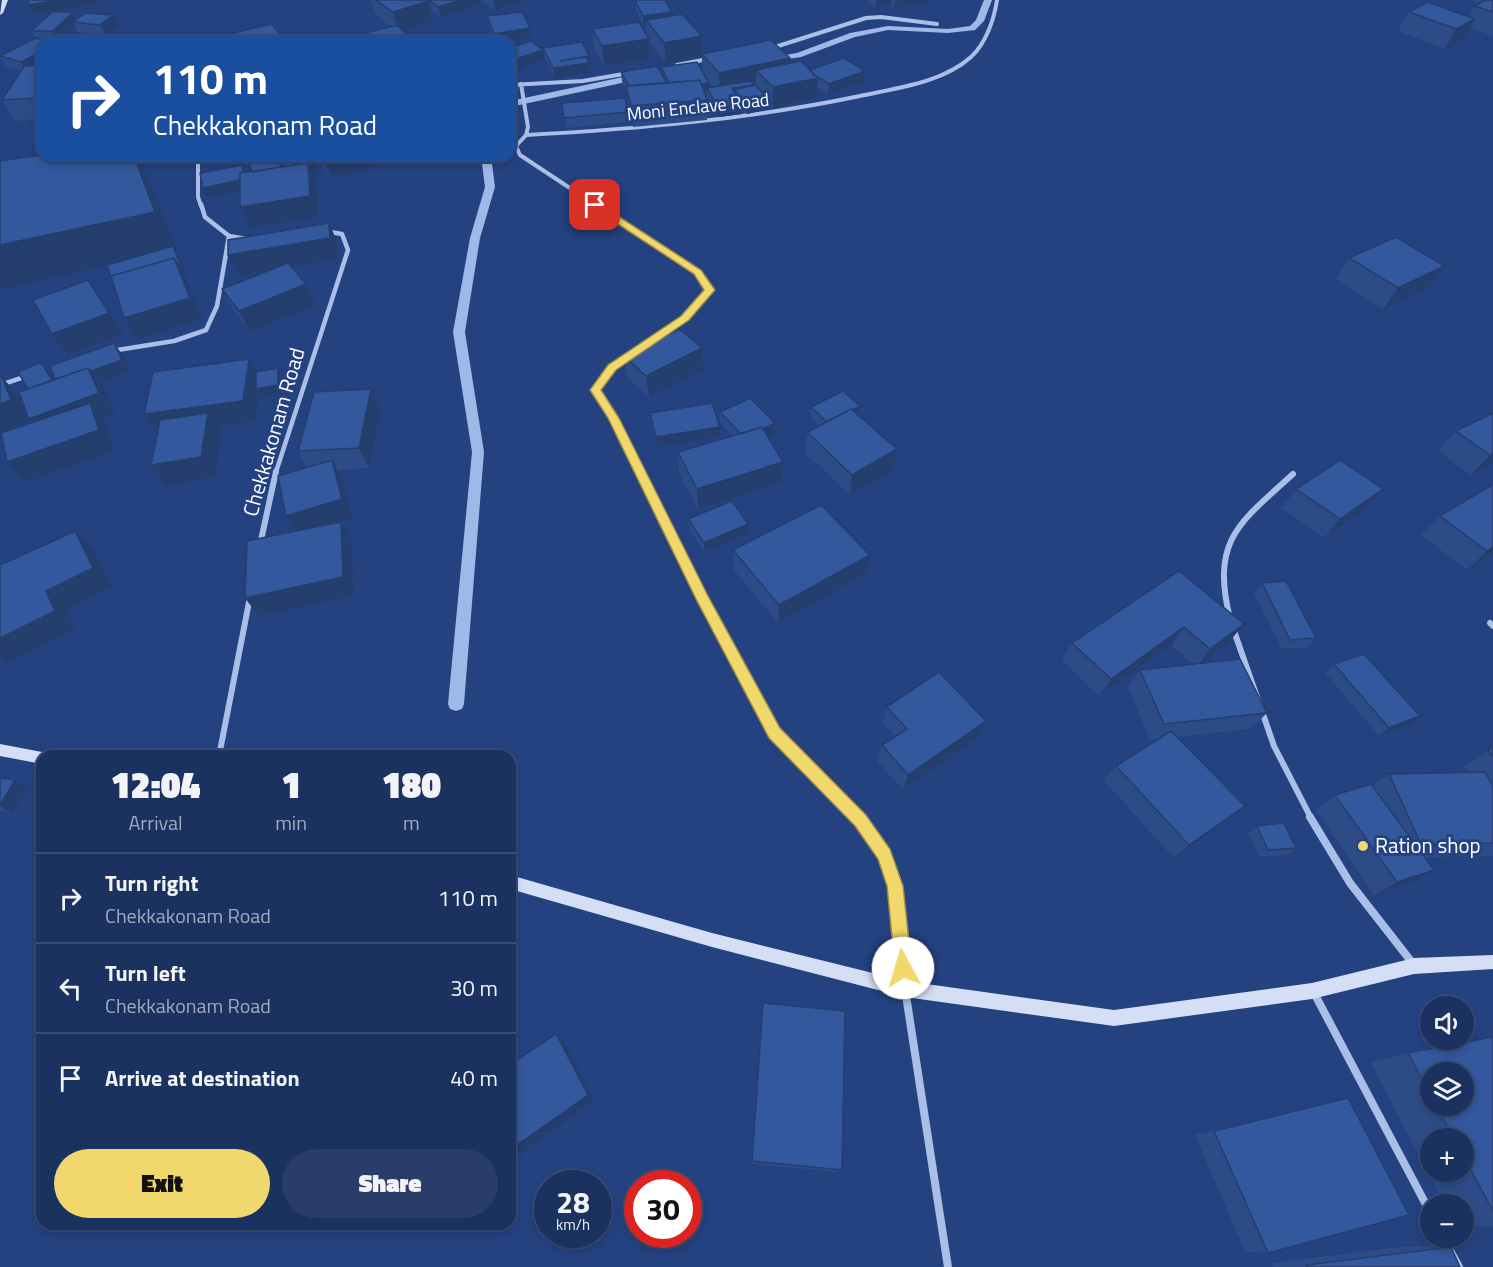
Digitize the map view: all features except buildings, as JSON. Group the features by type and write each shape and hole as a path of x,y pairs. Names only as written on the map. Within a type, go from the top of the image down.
{"main road":[{"path":"0,13 5,0"},
{"path":"0,750 36,758"},
{"path":"516,884 712,940 905,989 1114,1018 1312,991 1414,966 1493,962"}],"street":[{"name":"Moni Enclave Road","path":"526,135 717,120 823,105 922,82 973,56 994,21 997,0"},
{"path":"768,49 866,18 881,17 937,24"},
{"path":"676,65 711,59"},
{"path":"516,84 583,81 630,73"},
{"path":"522,84 528,127 526,135 516,146 522,157 698,272 710,290 685,318 612,368 596,390 613,418 703,599 775,733 861,820 884,855 895,886 905,989 948,1267"},
{"path":"198,162 198,197 205,217 229,236 257,240"},
{"name":"Chekkakonam Road","path":"259,550 273,481 348,250 342,234 324,231 313,234"},
{"path":"105,352 136,345 174,341 206,330 217,306 229,236"},
{"path":"0,385 32,374"},
{"path":"1293,474 1226,543 1221,562 1226,606 1274,746 1302,803 1350,883 1414,966"},
{"path":"220,750 253,584"},
{"path":"1312,991 1420,1194"},
{"path":"1449,1248 1459,1267"}],"waterway":[{"path":"767,59 798,55 853,35 888,28 948,31 972,28 980,21 988,0"},
{"path":"516,103 642,76"},
{"path":"456,704 478,452 459,332 475,238 490,187 487,162"}],"place":[{"name":"Ration shop","path":"1363,846"}],"route":[{"path":"595,205 698,272 710,290 685,318 612,368 596,390 613,418 703,599 775,733 861,820 884,855 895,886 903,968"}]}
